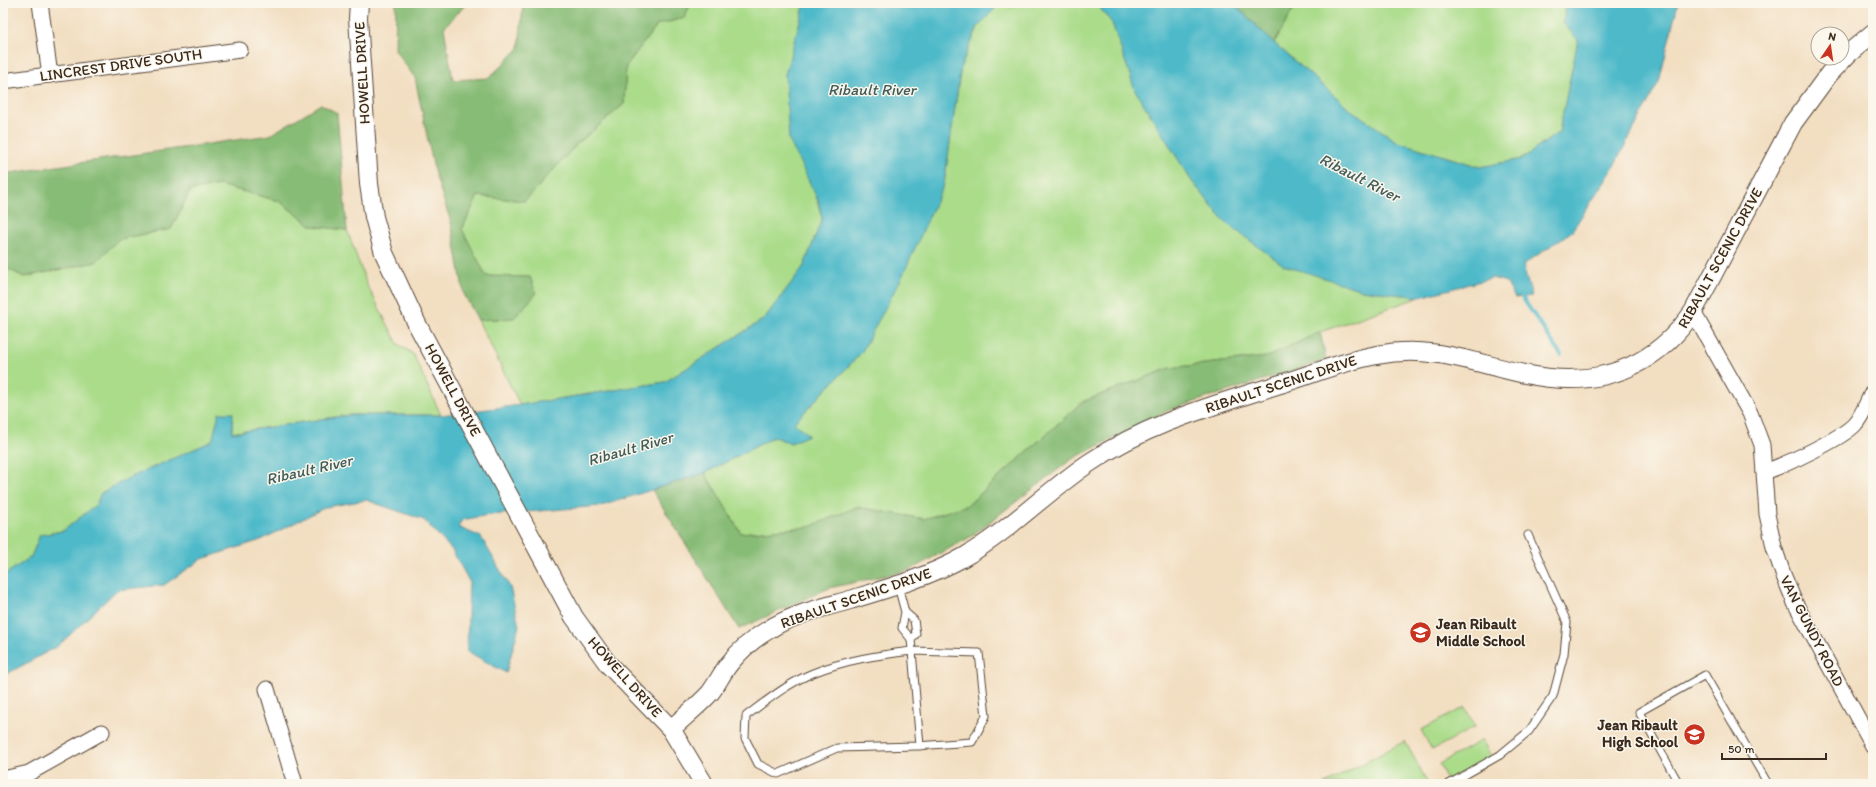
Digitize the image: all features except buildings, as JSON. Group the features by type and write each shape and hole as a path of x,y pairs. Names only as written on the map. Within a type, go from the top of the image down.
{"street":[{"path":"40,3 50,75"},
{"name":"HOWELL DRIVE","path":"359,3 358,18 368,170 374,217 384,253 417,324 574,617 608,664 671,729"},
{"name":"RIBAULT SCENIC DRIVE","path":"671,729 711,692 728,665 748,643 770,628 801,614 898,586 935,571 964,556 988,541 1088,464 1116,446 1179,417 1348,362 1397,351 1423,351 1441,354 1556,380 1594,377 1615,373 1635,365 1655,353 1679,332 1693,312 1794,124 1829,74 1848,54 1873,33"},
{"name":"LINCREST DRIVE SOUTH","path":"3,81 240,50"},
{"name":"VAN GUNDY ROAD","path":"1693,312 1750,413 1762,445 1767,514 1774,547 1795,603 1873,746"},
{"path":"1764,472 1778,467 1843,434 1854,424 1872,396"},
{"path":"266,689 295,784"},
{"path":"671,729 704,784"},
{"path":"3,779 30,779 102,732"}],"lane":[{"path":"1449,784 1500,755 1529,731 1553,696 1564,654 1567,622 1528,535"},
{"path":"898,586 905,612 902,628 911,639 920,746"},
{"path":"905,612 914,620 916,634 911,639"},
{"path":"912,650 979,653 986,716 972,742 920,746 837,748 778,774 758,764 744,738 746,716 772,697 812,673 862,658 912,650"},
{"path":"1678,784 1639,712 1705,675 1768,784"}],"green space":[{"path":"396,3 467,3 444,28 453,80 489,78 519,48 523,6 534,3 691,3 684,18 657,25 626,66 624,104 577,144 525,201 478,196 462,229 486,276 530,277 536,294 514,318 478,320 464,294 451,222 435,174 415,78 395,50"},
{"path":"691,3 805,3 785,75 822,219 804,266 764,319 665,382 520,405 478,320 514,318 536,294 530,277 486,276 462,229 478,196 525,201 577,144 624,104 626,66 657,25 684,18"},
{"path":"1000,3 1096,3 1112,23 1136,90 1191,180 1226,223 1362,290 1420,297 1320,332 1267,357 1170,368 1082,402 968,505 924,519 857,507 809,527 741,533 705,473 774,437 791,443 808,435 794,423 861,353 944,184 961,66 978,26"},
{"path":"1233,3 1297,3 1274,43"},
{"path":"1297,3 1575,3 1565,9 1578,40 1559,132 1522,159 1480,167 1398,142 1351,110 1274,43"},
{"path":"321,104 337,113 347,230 312,226 279,201 219,185 190,191 171,229 119,239 96,262 24,277 3,266 3,174 270,135"},
{"path":"219,185 279,201 312,226 347,230 367,285 398,344 413,354 441,415 349,415 231,433 129,478 101,493 96,505 63,531 40,535 31,557 3,576 3,266 24,277 96,262 119,239 171,229 190,191"},
{"path":"1320,332 1326,360 1169,410 1072,459 970,537 910,570 829,588 739,629 652,490 705,473 741,533 809,527 857,507 924,519 968,505 1082,402 1170,368 1267,357"},
{"path":"1465,707 1475,727 1432,750 1421,730"},
{"path":"1482,740 1493,760 1449,784 1439,764"},
{"path":"1405,741 1428,784 1325,784"}],"water":[{"name":"Ribault River","path":"805,3 1000,3 978,27 961,66 944,184 902,277 861,353 794,423 809,435 791,443 774,437 705,473 601,506 489,515 462,520 458,527 481,537 510,587 519,626 506,673 467,651 469,581 452,550 424,520 366,500 326,507 261,540 202,559 164,585 117,590 58,646 3,676 3,576 31,557 40,535 63,531 96,505 101,493 129,478 212,441 219,413 233,413 232,433 349,415 441,415 520,405 665,382 764,319 804,266 822,219 818,200 789,140 785,75"},
{"name":"Ribault River","path":"1096,3 1233,3 1274,43 1351,110 1398,142 1480,167 1522,159 1559,132 1578,40 1563,23 1565,9 1575,3 1678,3 1659,82 1608,177 1571,232 1523,265 1532,296 1515,298 1506,282 1492,278 1420,297 1362,290 1283,265 1226,223 1191,180 1135,90 1112,23"}],"waterway":[{"path":"1522,297 1561,355"}],"place":[{"name":"Jean Ribault Middle School","path":"1420,633"},
{"name":"Jean Ribault High School","path":"1694,734"}]}
